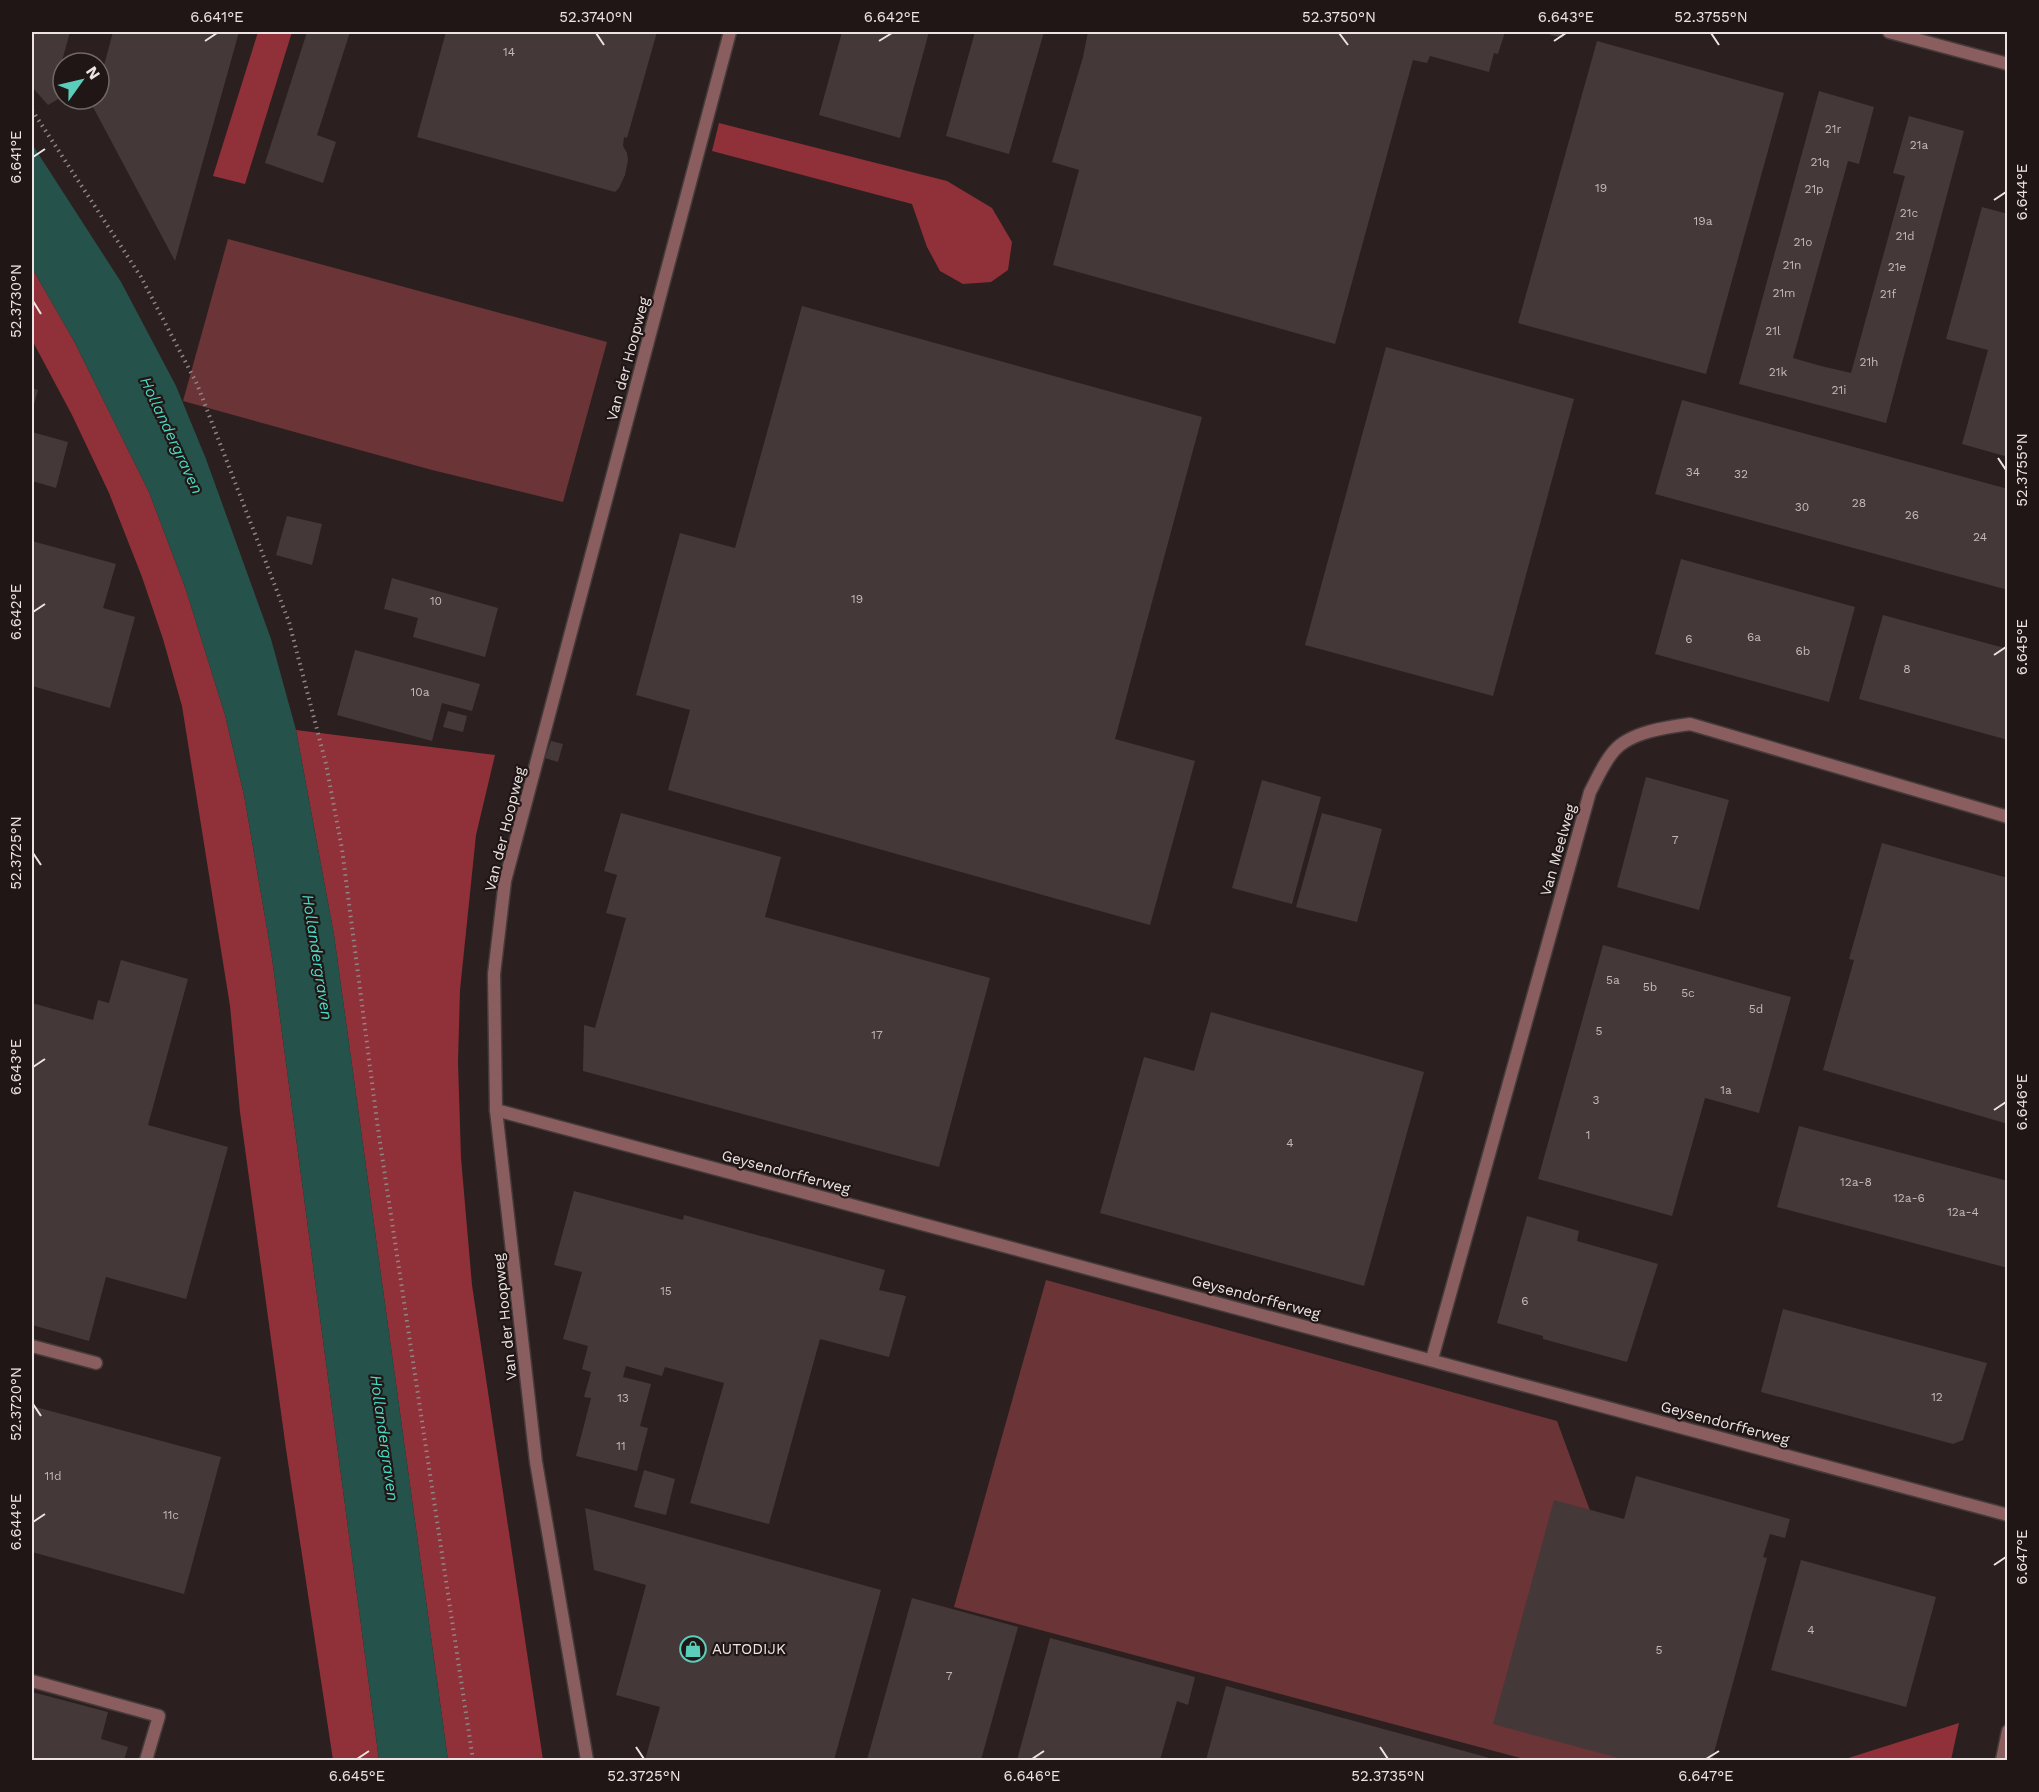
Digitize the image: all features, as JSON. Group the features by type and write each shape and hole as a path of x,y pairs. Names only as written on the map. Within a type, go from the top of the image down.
{"street":[{"name":"Van der Hoopweg","path":"586,1761 536,1462 496,1110 494,974 506,880 730,32"},
{"path":"1889,32 2007,64"},
{"name":"Van Meelweg","path":"1432,1359 1590,792 1614,750 1638,735 1662,728 1690,724 2007,817"},
{"name":"Geysendorfferweg","path":"496,1110 1432,1359 2007,1515"},
{"path":"32,1346 96,1363"},
{"path":"32,1681 159,1716 146,1761"},
{"path":"2002,1761 2007,1731"}],"path":[{"path":"32,111 141,277 197,384 289,622 326,764 342,849 380,1141 473,1761"}],"shaded area":[{"path":"258,32 292,32 245,184 213,176"},
{"path":"719,123 947,181 992,208 1012,242 1008,270 991,282 963,284 940,271 927,247 912,204 712,151"},
{"path":"228,239 607,342 563,502 432,470 183,401"},
{"path":"32,268 74,341 149,492 186,590 225,715 244,795 272,958 379,1760 333,1760 286,1449 240,1112 230,1006 182,706 142,577 109,493 72,415 32,340"},
{"path":"296,730 495,755 476,835 460,990 458,1062 461,1158 472,1285 543,1760 448,1760 334,935"},
{"path":"1046,1280 1557,1421 1682,1760 1528,1760 954,1607"},
{"path":"1959,1723 1951,1760 1842,1760"}],"water":[{"name":"Hollandergraven","path":"32,144 121,282 176,386 206,459 271,639 296,730 334,935 448,1760 379,1760 272,958 244,795 225,715 186,590 149,492 74,341 32,268"}],"building":[{"path":"32,32 70,32 65,51 51,51 51,103 48,105 32,87"},
{"path":"113,32 239,32 175,261 95,111 111,111 111,51 108,51"},
{"path":"307,32 350,32 317,135 336,142 323,183 265,163"},
{"path":"446,32 657,32 627,138 624,137 623,146 628,160 619,188 615,192 417,137"},
{"path":"842,32 929,32 900,138 819,115"},
{"path":"975,32 1044,32 1009,154 946,136"},
{"path":"1088,32 1505,32 1498,54 1494,53 1489,72 1430,56 1427,63 1413,60 1335,344 1053,265 1079,170 1052,162 1083,57"},
{"path":"1551,32 1564,32 1563,38 1550,35"},
{"path":"1597,41 1784,93 1706,374 1518,323"},
{"path":"1819,91 1874,107 1859,164 1848,161 1793,358 1821,366 1851,373 1905,176 1893,173 1909,116 1964,131 1886,423 1739,384"},
{"path":"1982,207 2008,214 2008,457 1962,444 1988,350 1946,339"},
{"path":"802,306 1202,417 1115,739 1195,761 1150,925 668,790 690,710 636,695 680,533 735,548"},
{"path":"1386,347 1574,399 1493,696 1305,645"},
{"path":"32,388 38,390 32,412"},
{"path":"1682,400 2008,489 2008,590 1655,494"},
{"path":"32,432 68,442 56,488 32,481"},
{"path":"287,516 322,524 312,565 276,555"},
{"path":"32,541 116,564 103,608 135,617 110,708 32,686"},
{"path":"1681,559 1855,607 1829,702 1655,654"},
{"path":"392,578 498,608 485,657 413,637 418,618 384,609"},
{"path":"1883,615 2008,649 2008,740 1859,699"},
{"path":"355,650 480,684 472,711 442,703 432,741 337,715"},
{"path":"448,711 467,716 463,732 443,727"},
{"path":"551,741 563,744 558,762 545,758"},
{"path":"1646,777 1729,800 1699,910 1617,887"},
{"path":"1262,780 1321,797 1292,904 1232,888"},
{"path":"621,813 781,857 765,917 990,978 939,1167 583,1071 584,1025 595,1028 626,918 606,913 617,875 604,871"},
{"path":"1322,813 1382,829 1357,922 1296,907"},
{"path":"1882,843 2008,878 2008,1124 1823,1070 1854,960 1849,959"},
{"path":"1603,945 1791,997 1759,1113 1705,1098 1672,1216 1538,1179"},
{"path":"121,960 188,979 148,1125 228,1147 186,1299 106,1277 89,1341 32,1325 32,1003 93,1020 98,1000 109,1003"},
{"path":"1211,1012 1424,1072 1364,1286 1100,1213 1144,1057 1194,1071"},
{"path":"1799,1126 2008,1181 2008,1268 1777,1207"},
{"path":"574,1191 683,1220 684,1215 885,1270 879,1290 906,1296 889,1357 820,1339 769,1524 690,1503 724,1383 665,1367 662,1376 626,1366 623,1377 651,1384 640,1426 648,1428 637,1471 576,1456 591,1398 584,1397 591,1372 582,1369 588,1346 563,1339 582,1272 554,1265"},
{"path":"1527,1216 1579,1231 1577,1241 1658,1264 1627,1362 1543,1339 1543,1336 1497,1323"},
{"path":"1783,1309 1987,1363 1963,1440 1953,1444 1761,1392"},
{"path":"32,1406 221,1457 184,1594 32,1552"},
{"path":"644,1470 675,1479 666,1515 634,1507"},
{"path":"1636,1476 1790,1519 1785,1538 1770,1534 1763,1557 1767,1558 1712,1760 1626,1760 1493,1724 1554,1500 1624,1519"},
{"path":"585,1508 881,1590 834,1760 645,1760 660,1707 616,1695 646,1585 594,1570"},
{"path":"1801,1560 1936,1597 1906,1707 1771,1670"},
{"path":"912,1598 1018,1627 981,1760 867,1760"},
{"path":"1050,1638 1195,1677 1188,1705 1177,1701 1160,1760 1017,1760"},
{"path":"1226,1686 1497,1760 1206,1760"},
{"path":"32,1692 108,1712 101,1739 128,1747 124,1760 32,1760"}],"place":[{"name":"AUTODIJK","path":"693,1649"}]}
